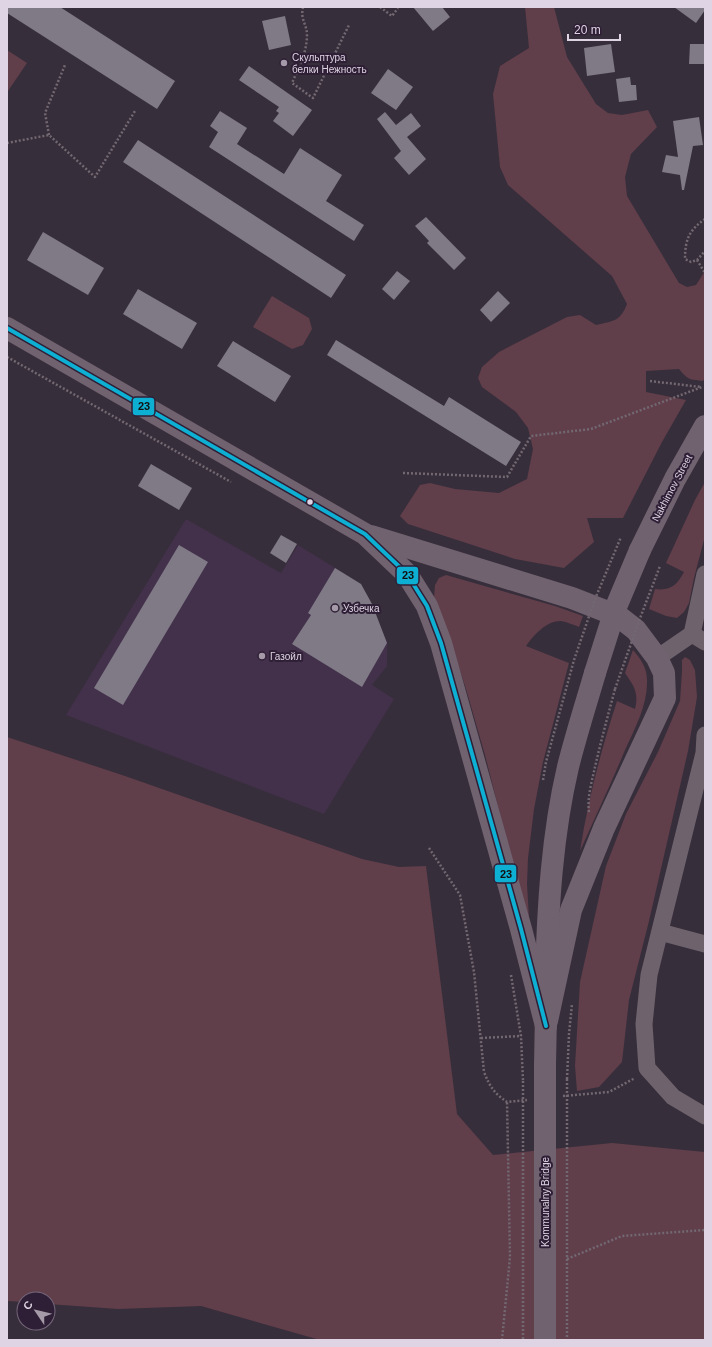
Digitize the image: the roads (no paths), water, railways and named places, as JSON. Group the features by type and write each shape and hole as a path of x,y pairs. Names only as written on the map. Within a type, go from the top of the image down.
{"main road":[{"path":"7,328 365,534 572,598 618,616 636,630 657,658 664,673 665,698 604,828 571,910 546,1026"},
{"name":"Nakhimov Street","path":"546,1026 547,934 556,829 568,766 616,607 640,550 675,479 705,426"},
{"path":"365,534 407,574 427,606 441,643 521,929 546,1026"},
{"name":"Kommunalny Bridge","path":"545,1340 546,1026"}],"street":[{"path":"657,658 698,638 705,574"},
{"path":"705,735 704,753 649,976 644,1024 647,1068 673,1098 705,1116"},
{"path":"660,932 705,944"}],"place":[{"name":"Скульптура белки Нежность","path":"284,63"},
{"name":"Узбечка","path":"335,608"},
{"name":"Газойл","path":"262,656"}]}
